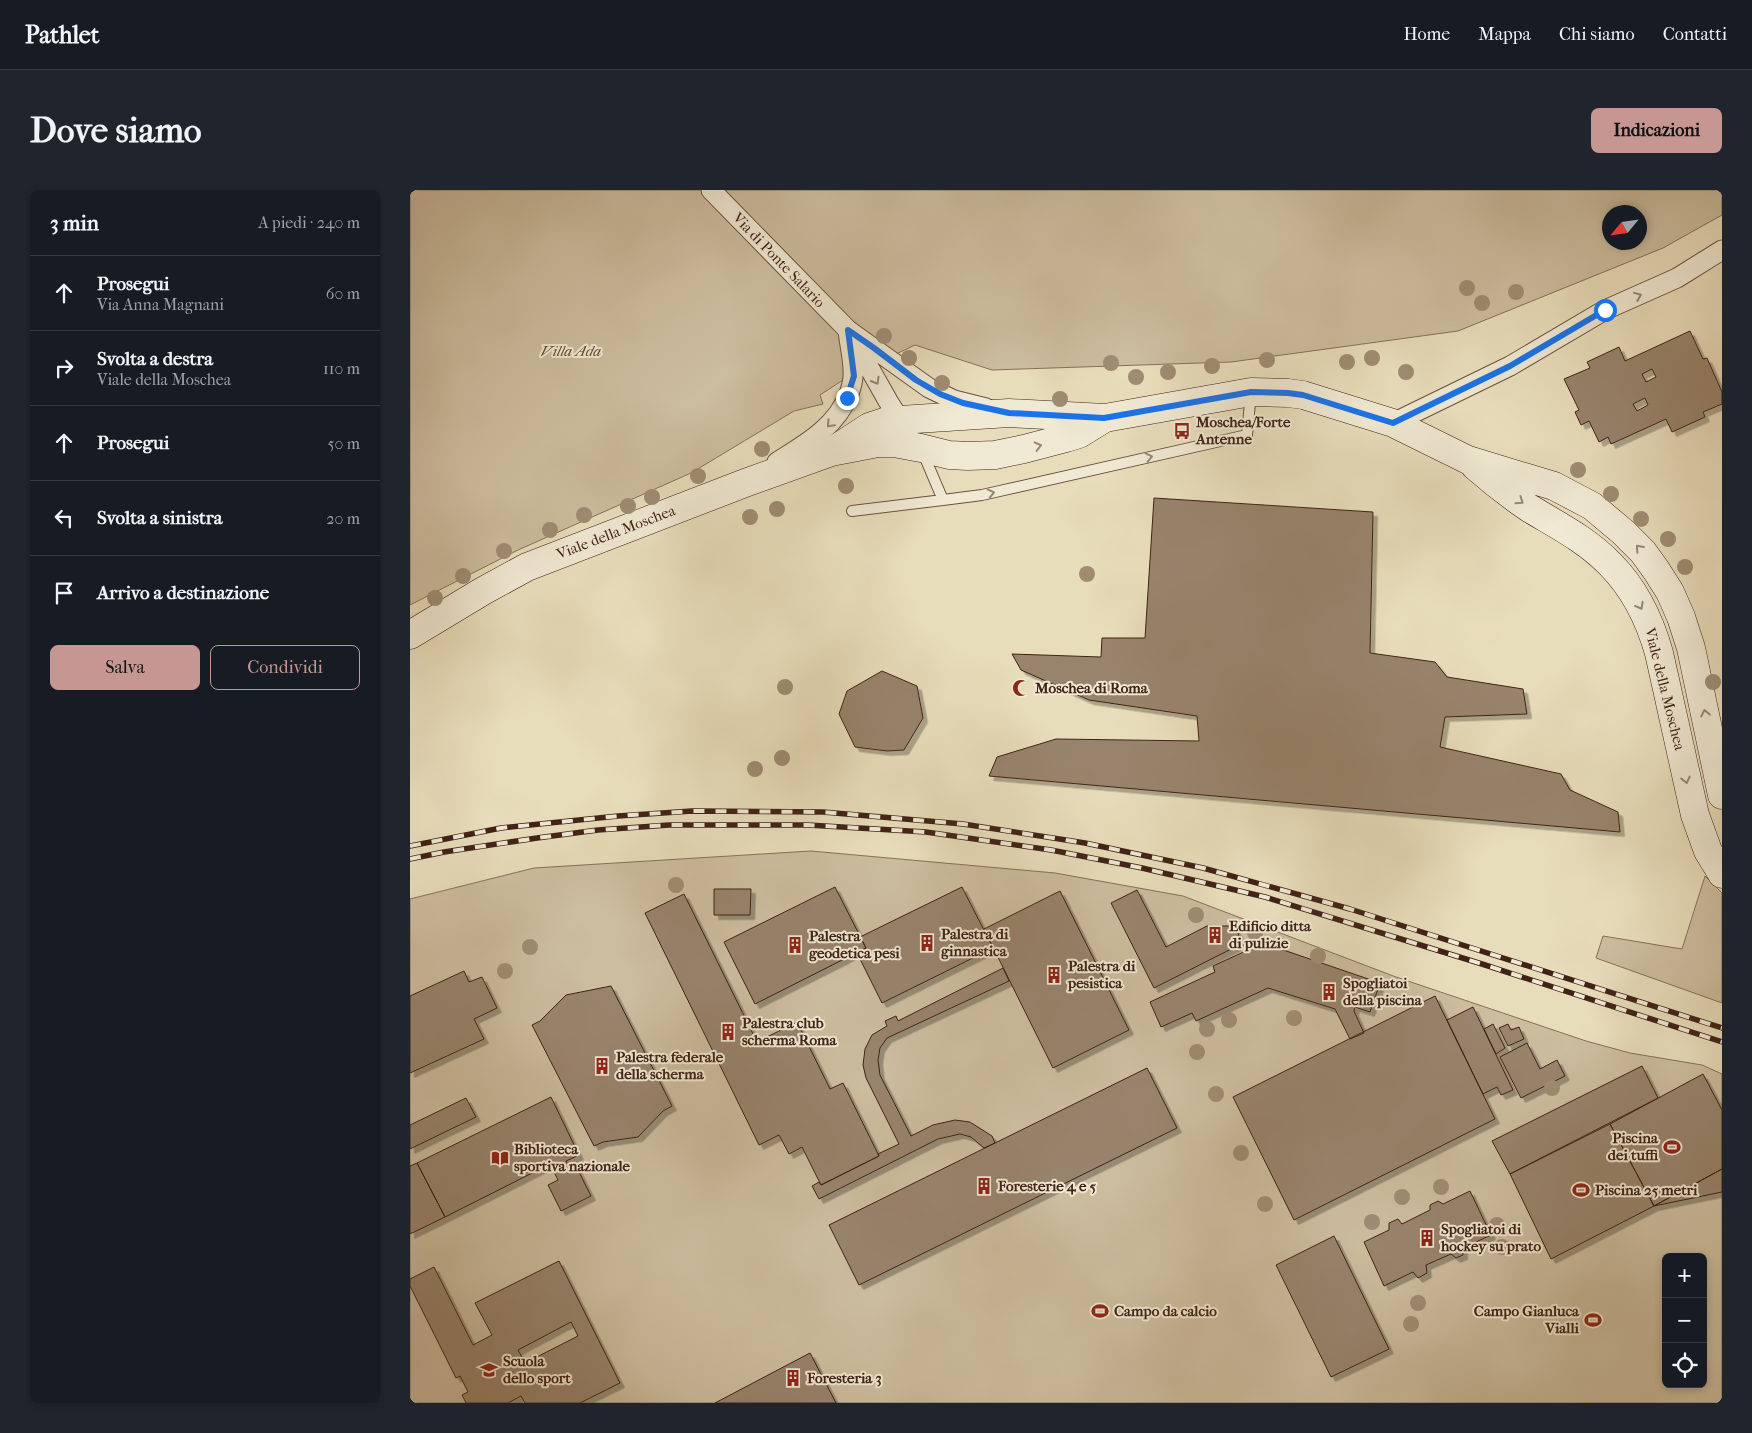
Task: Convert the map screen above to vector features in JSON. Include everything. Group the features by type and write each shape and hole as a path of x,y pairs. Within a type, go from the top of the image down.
{"street":[{"name":"Via di Ponte Salario","path":"711,190 848,330"},
{"path":"1393,423 1510,366 1605,310 1677,278 1722,250"},
{"path":"848,330 916,380 940,394 963,403 1009,413"},
{"path":"848,330 900,420 921,448"},
{"path":"745,482 817,436 836,417 847,398 854,376 848,330"},
{"name":"Viale della Moschea","path":"831,452 869,427 884,422 1009,413 1104,418 1251,392 1303,395 1393,423 1468,460 1554,486 1592,506 1634,543 1656,570 1670,592 1688,638 1722,795"},
{"name":"Viale della Moschea","path":"410,635 483,591 528,567 745,482 831,452 882,443 894,443 949,455 994,455 1079,434 1104,418"},
{"name":"Viale della Moschea","path":"1468,460 1499,486 1594,550 1621,576 1637,599 1648,620 1659,653 1696,821 1708,851 1722,874"}],"lane":[{"path":"852,511 982,495 1247,435 1251,392"},
{"path":"921,448 942,500"}],"green space":[{"name":"Villa Ada","path":"410,190 1722,190 1722,215 1663,248 1458,331 1231,362 992,370 915,345 846,378 820,395 823,404 794,411 691,473 518,550 410,605"},
{"path":"811,851 1055,873 1183,896 1396,977 1586,1041 1630,1053 1702,1065 1722,1074 1722,1403 410,1403 410,899 534,868"},
{"path":"1705,876 1722,893 1722,1003 1596,958 1603,936 1682,949"}],"building":[{"path":"1690,331 1703,359 1707,358 1722,392 1722,404 1703,412 1705,417 1672,432 1666,419 1611,444 1608,437 1599,442 1589,421 1581,425 1575,412 1579,410 1564,379 1590,368 1587,362 1619,347 1625,361","holes":["1652,369 1656,377 1646,382 1642,374","1645,398 1648,405 1637,411 1633,404"]},
{"path":"1154,498 1373,512 1370,653 1435,662 1447,677 1523,689 1527,714 1445,717 1440,747 1561,774 1570,790 1618,812 1620,832 989,776 997,757 1056,739 1199,741 1197,716 1089,700 1021,670 1012,654 1101,657 1102,638 1145,638"},
{"path":"882,671 917,686 923,718 904,750 887,751 855,747 839,714 847,691"},
{"name":"Palestra geodetica pesi","path":"835,887 866,948 755,1004 724,942"},
{"name":"Palestra di ginnastica","path":"962,887 993,948 882,1003 857,953 866,948 860,937"},
{"path":"714,889 751,889 750,915 714,915"},
{"name":"Edificio ditta di pulizie","path":"1137,890 1166,947 1207,926 1234,926 1243,943 1154,988 1111,903"},
{"name":"Palestra di pesistica","path":"1060,891 1129,1030 1053,1068 984,929"},
{"name":"Palestra club scherma Roma","path":"684,894 757,1042 797,1022 830,1089 843,1083 879,1156 821,1185 802,1147 789,1154 779,1135 759,1145 645,913"},
{"name":"Spogliatoi della piscina","path":"1263,943 1380,983 1370,1012 1355,1007 1354,1011 1364,1033 1350,1039 1335,1009 1268,988 1196,1021 1192,1013 1161,1027 1150,1002 1215,972 1213,966"},
{"path":"1003,968 1009,981 887,1038 880,1048 878,1060 880,1075 911,1136 933,1125 955,1120 970,1122 992,1136 995,1143 984,1148 971,1137 960,1134 938,1139 819,1199 812,1186 819,1182 821,1185 899,1144 866,1078 863,1065 865,1049 872,1035 887,1026 885,1021 896,1016 898,1021"},
{"path":"464,971 469,982 482,977 497,1008 474,1019 484,1039 410,1073 410,996"},
{"name":"Palestra federale della scherma","path":"611,986 672,1106 663,1111 638,1137 603,1142 594,1146 532,1025 540,1021 566,995"},
{"path":"1435,996 1495,1119 1294,1220 1233,1097"},
{"path":"1473,1007 1513,1090 1501,1095 1497,1087 1483,1094 1447,1020"},
{"path":"1493,1024 1505,1048 1496,1054 1484,1029"},
{"path":"1508,1024 1511,1030 1519,1027 1524,1039 1508,1046 1499,1028"},
{"path":"1527,1043 1540,1069 1557,1060 1565,1076 1521,1098 1500,1057"},
{"path":"1642,1066 1658,1098 1510,1174 1492,1141"},
{"name":"Foresterie 4 e 5","path":"1147,1068 1177,1128 859,1285 829,1225"},
{"name":"Piscina dei tuffi","path":"1703,1074 1722,1110 1722,1169 1654,1206 1610,1124"},
{"name":"Biblioteca sportiva nazionale","path":"551,1097 579,1155 566,1161 571,1171 577,1168 591,1196 561,1211 548,1185 558,1180 550,1164 445,1217 417,1163"},
{"path":"466,1098 476,1117 410,1149 410,1125"},
{"name":"Piscina 25 metri","path":"1610,1124 1654,1206 1551,1259 1510,1174"},
{"path":"417,1163 445,1217 410,1234 410,1166"},
{"path":"1722,1169 1722,1192 1654,1206"},
{"name":"Spogliatoi di hockey su prato","path":"1470,1191 1491,1235 1463,1248 1463,1255 1456,1258 1451,1254 1426,1265 1427,1273 1418,1278 1413,1272 1384,1286 1364,1242 1389,1230 1389,1223 1398,1219 1402,1224 1430,1210 1430,1205 1438,1201 1443,1204"},
{"path":"1334,1236 1389,1349 1331,1377 1276,1265"},
{"path":"559,1261 620,1383 580,1403 525,1403 521,1396 508,1403 466,1403 462,1395 468,1392 460,1376 456,1378 410,1286 410,1279 434,1267 473,1345 492,1335 475,1303","holes":["571,1322 578,1336 525,1363 518,1350"]},
{"name":"Foresteria 3","path":"810,1353 836,1403 715,1403"}],"railway":[{"path":"410,846 501,828 618,816 692,811 823,812 963,824 1085,843 1203,868 1350,909 1722,1028"},
{"path":"410,859 537,838 598,830 669,825 808,825 926,832 1051,850 1142,868 1265,897 1482,964 1722,1042"}],"place":[{"name":"Moschea/Forte Antenne","path":"1182,431"},
{"name":"Moschea di Roma","path":"1021,688"},
{"name":"Edificio ditta di pulizie","path":"1215,935"},
{"name":"Palestra di ginnastica","path":"927,943"},
{"name":"Palestra geodetica pesi","path":"795,945"},
{"name":"Palestra di pesistica","path":"1054,975"},
{"name":"Spogliatoi della piscina","path":"1329,992"},
{"name":"Palestra club scherma Roma","path":"728,1032"},
{"name":"Palestra federale della scherma","path":"602,1066"},
{"name":"Piscina dei tuffi","path":"1672,1147"},
{"name":"Biblioteca sportiva nazionale","path":"500,1158"},
{"name":"Foresterie 4 e 5","path":"984,1186"},
{"name":"Piscina 25 metri","path":"1581,1190"},
{"name":"Spogliatoi di hockey su prato","path":"1427,1238"},
{"name":"Campo da calcio","path":"1100,1311"},
{"name":"Campo Gianluca Vialli","path":"1593,1320"},
{"name":"Scuola dello sport","path":"489,1370"},
{"name":"Foresteria 3","path":"793,1378"}],"route":[{"path":"847,398 854,376 848,330 916,380 940,394 963,403 1009,413 1104,418 1251,392 1276,392 1303,395 1393,423 1510,366 1605,310"}]}
